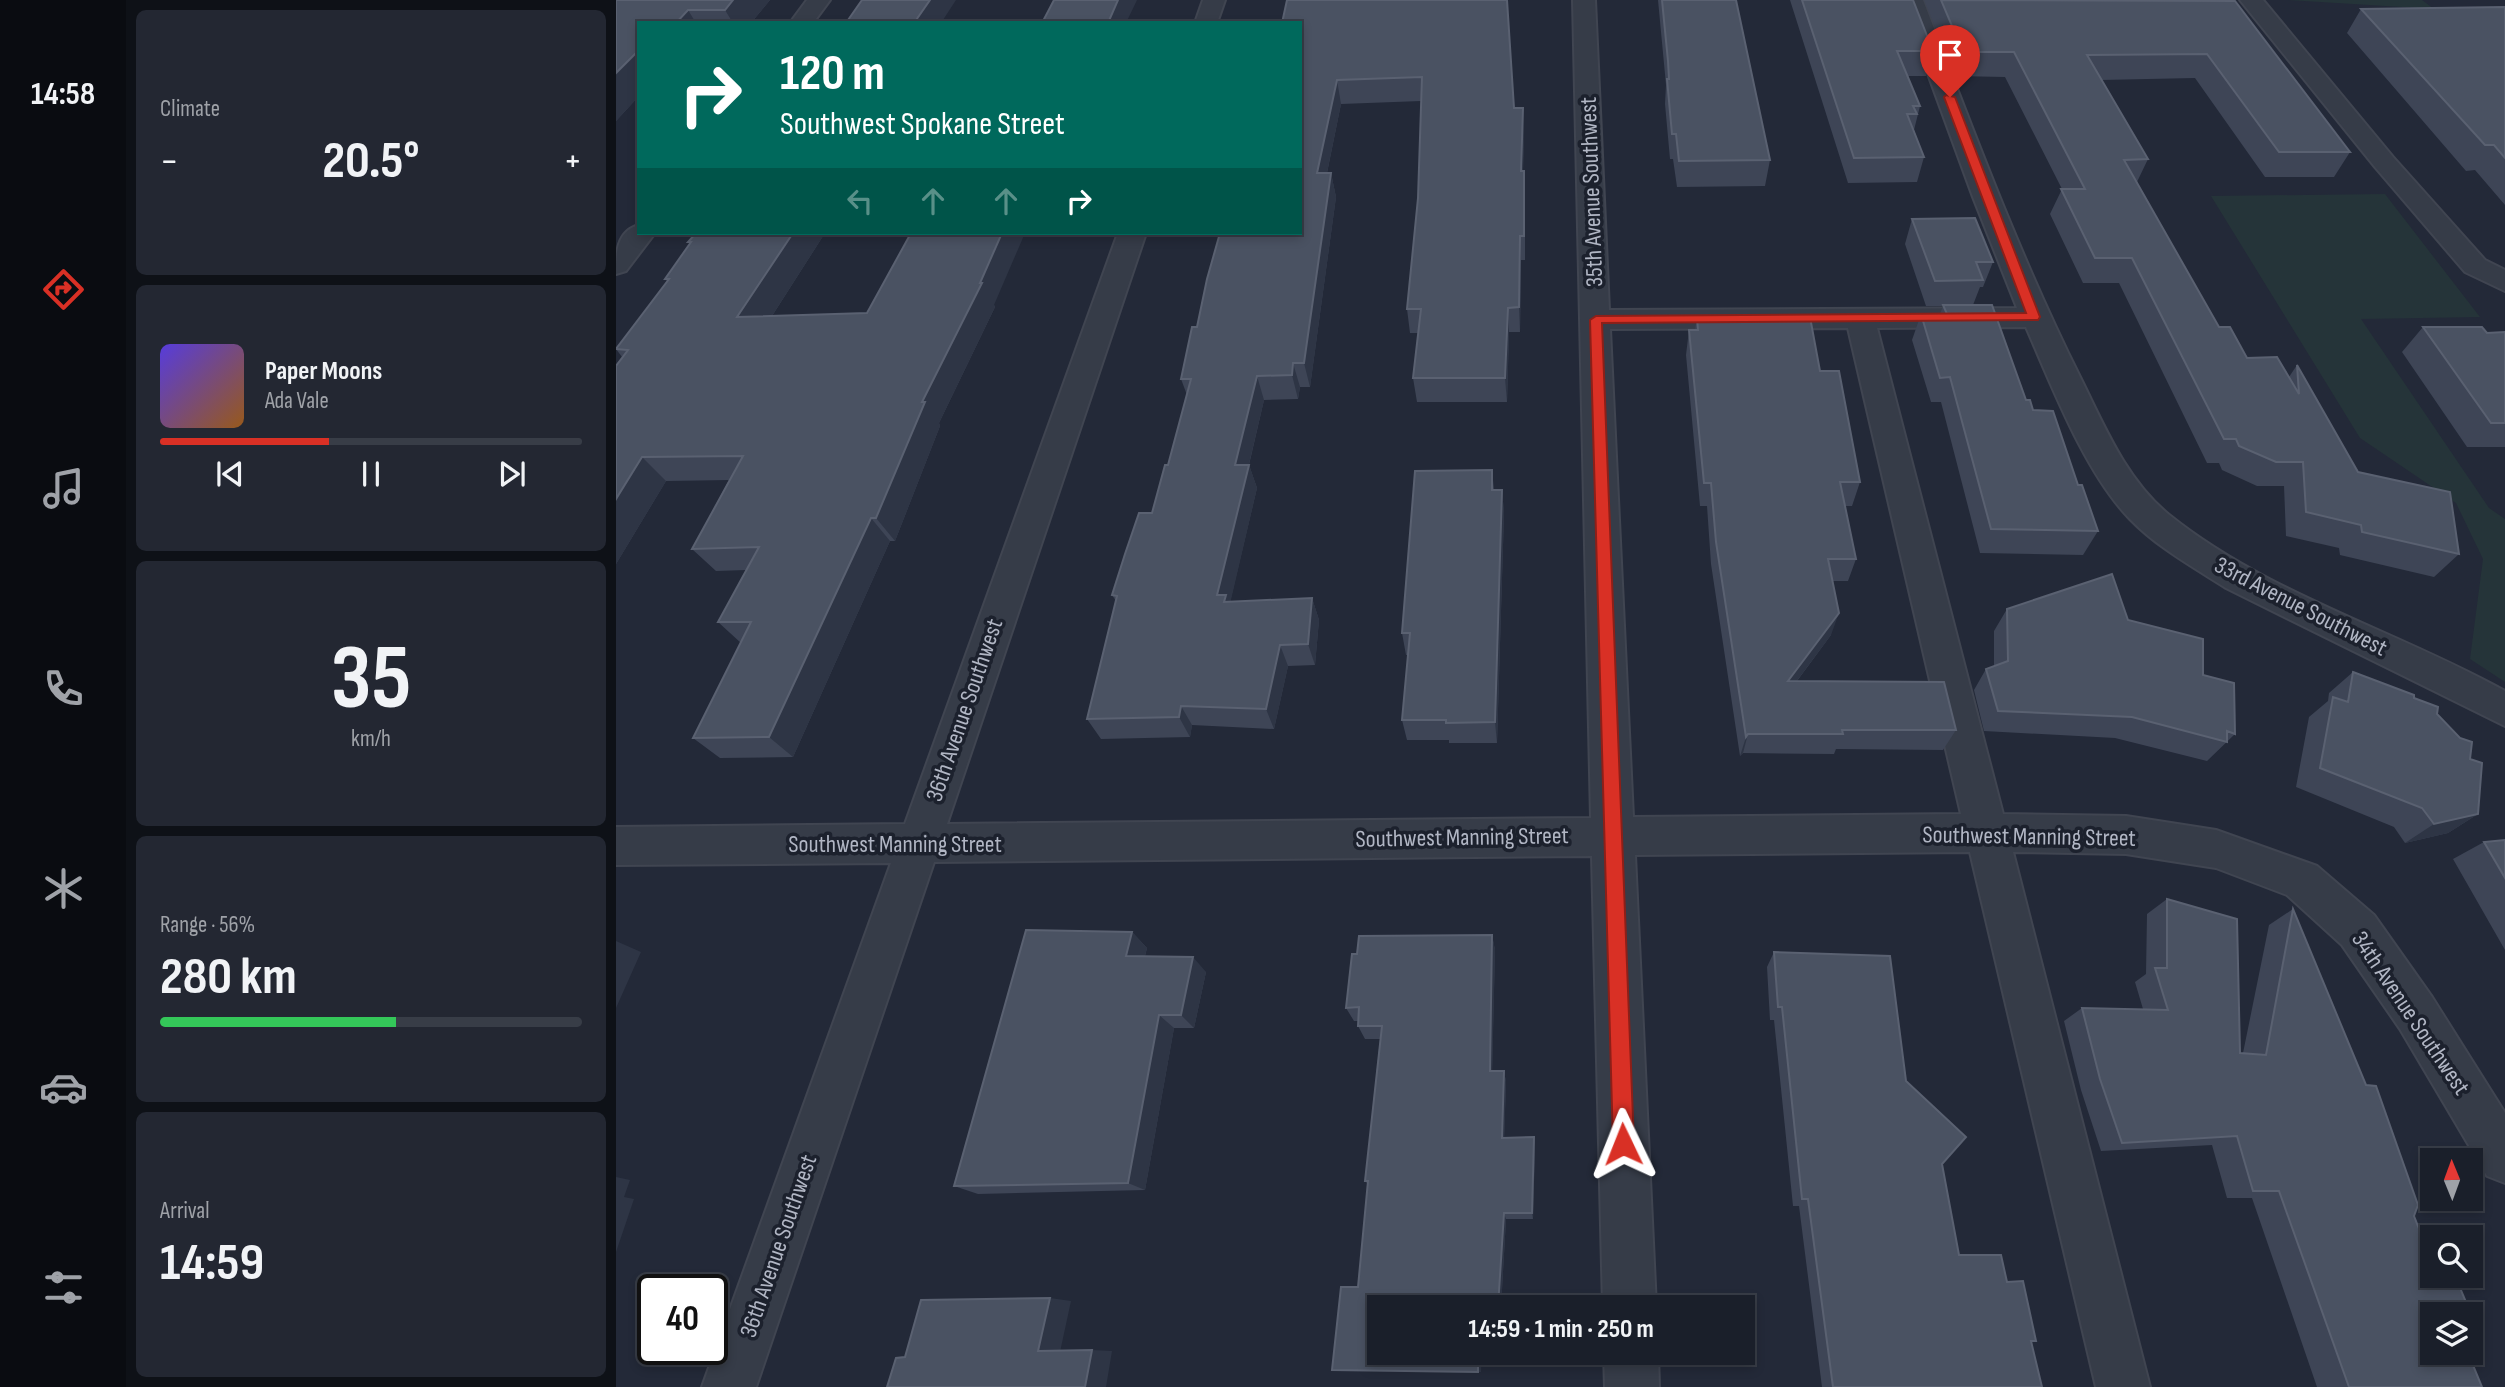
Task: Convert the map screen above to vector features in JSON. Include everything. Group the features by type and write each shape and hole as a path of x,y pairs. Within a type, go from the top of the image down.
{"street":[{"path":"803,21 819,0"},
{"path":"1207,21 1214,0"},
{"name":"35th Avenue Southwest","path":"1584,0 1629,1295"},
{"path":"1596,320 2034,317 1912,0"},
{"path":"2246,3 2475,266 2505,282"},
{"path":"616,265 639,235"},
{"name":"36th Avenue Southwest","path":"729,1387 1131,235"},
{"name":"33rd Avenue Southwest","path":"2034,317 2114,478 2155,522 2212,562 2300,610 2466,686 2505,710"},
{"path":"1860,318 2123,1387"},
{"name":"Southwest Manning Street","path":"616,846 1986,832 2126,835 2216,849 2302,880"},
{"name":"34th Avenue Southwest","path":"2302,880 2358,930 2416,1013 2505,1158"},
{"path":"1631,1365 1632,1387"}],"shaded area":[{"path":"2288,0 2422,0 2434,9"},
{"path":"2385,194 2480,317 2361,319 2489,508 2505,519 2505,682 2470,659 2483,559 2456,503 2360,438 2211,196"}],"building":[{"path":"616,0 733,0 725,10 688,10 678,21 637,21 637,52 616,73"},
{"path":"862,0 930,0 915,21 847,21"},
{"path":"1054,0 1118,0 1109,21 1043,21"},
{"path":"1287,0 1507,0 1514,108 1523,108 1521,171 1524,171 1524,236 1520,236 1519,307 1508,308 1505,378 1413,378 1421,309 1407,309 1418,198 1422,77 1337,80 1317,173 1331,173 1304,363 1293,363 1292,375 1257,376 1235,465 1249,465 1217,595 1226,595 1224,602 1312,598 1308,644 1280,645 1266,709 1181,706 1179,717 1087,719 1117,596 1112,595 1125,554 1139,513 1152,513 1165,465 1168,465 1191,379 1181,379 1192,327 1197,327 1219,235 1302,235 1302,21 1282,21"},
{"path":"1662,0 1736,0 1770,160 1679,161 1676,134 1672,134"},
{"path":"1802,0 1913,0 1933,51 1897,51 1920,106 1913,106 1917,114 1907,114 1924,157 1854,158"},
{"path":"1941,0 2235,1 2350,152 2279,152 2207,54 2087,55 2148,159 2124,160 2219,327 2230,327 2247,358 2277,357 2299,394 2297,365 2358,472 2450,492 2459,554 2362,532 2361,525 2306,512 2303,462 2276,462 2239,446 2236,439 2224,439 2132,258 2095,258 2061,189 2085,189 2014,52 1963,52"},
{"path":"2505,7 2505,158 2494,145 2485,145 2361,9"},
{"path":"1975,218 1993,262 1976,262 1983,280 1935,281 1912,219"},
{"path":"694,235 792,235 737,317 867,313 910,235 1001,235 982,283 922,402 925,402 876,518 871,518 769,737 693,738 751,622 718,622 759,547 692,549 743,456 642,457 616,499 616,366 628,350 616,349 669,279 665,279 691,242 688,242"},
{"path":"1943,305 1992,305 2026,400 2030,400 2033,410 2053,411 2078,485 2082,485 2098,531 1991,529 1950,377 1940,378 1921,314 1947,314"},
{"path":"1697,317 1810,317 1820,371 1839,371 1860,482 1840,482 1856,559 1828,559 1839,613 1788,681 1944,682 1956,730 1842,730 1843,734 1748,734 1746,737 1716,542 1711,483 1704,483 1689,330 1698,330"},
{"path":"2423,327 2482,327 2487,333 2505,332 2505,423 2491,423"},
{"path":"1492,470 1492,490 1502,490 1495,722 1402,720 1410,633 1402,633 1415,471"},
{"path":"2112,574 2128,620 2203,639 2203,675 2234,683 2235,734 2227,731 2227,742 2132,717 1998,711 1986,669 2008,661 2007,609"},
{"path":"2353,672 2438,707 2437,714 2460,738 2472,742 2470,759 2482,763 2478,814 2434,824 2422,808 2320,768 2333,697 2348,702"},
{"path":"2505,840 2505,878 2484,842"},
{"path":"2167,899 2237,919 2240,1053 2266,1055 2293,909 2366,1085 2376,1086 2418,1205 2414,1216 2420,1231 2420,1288 2460,1288 2466,1302 2420,1302 2420,1365 2473,1365 2482,1387 2349,1387 2279,1191 2253,1191 2237,1136 2122,1143 2100,1079 2082,1008 2168,1010 2155,968 2167,968"},
{"path":"1026,930 1132,932 1126,956 1193,957 1181,1015 1159,1015 1128,1183 954,1186"},
{"path":"1492,935 1490,1071 1504,1071 1502,1138 1534,1137 1532,1213 1504,1213 1499,1295 1367,1295 1367,1365 1478,1365 1478,1372 1332,1370 1341,1287 1358,1287 1368,1181 1365,1181 1382,1026 1358,1026 1359,1007 1346,1008 1352,954 1357,954 1359,936"},
{"path":"1774,952 1890,956 1906,1081 1966,1137 1942,1164 1959,1255 2001,1255 2007,1282 2023,1281 2036,1341 2031,1341 2042,1387 1833,1387 1808,1199 1802,1199 1782,1007 1778,1007"},
{"path":"1050,1298 1038,1351 1092,1350 1085,1387 887,1387 896,1358 905,1357 921,1300"}],"route":[{"path":"1623,1144 1596,320 2034,317 1950,97"}]}
